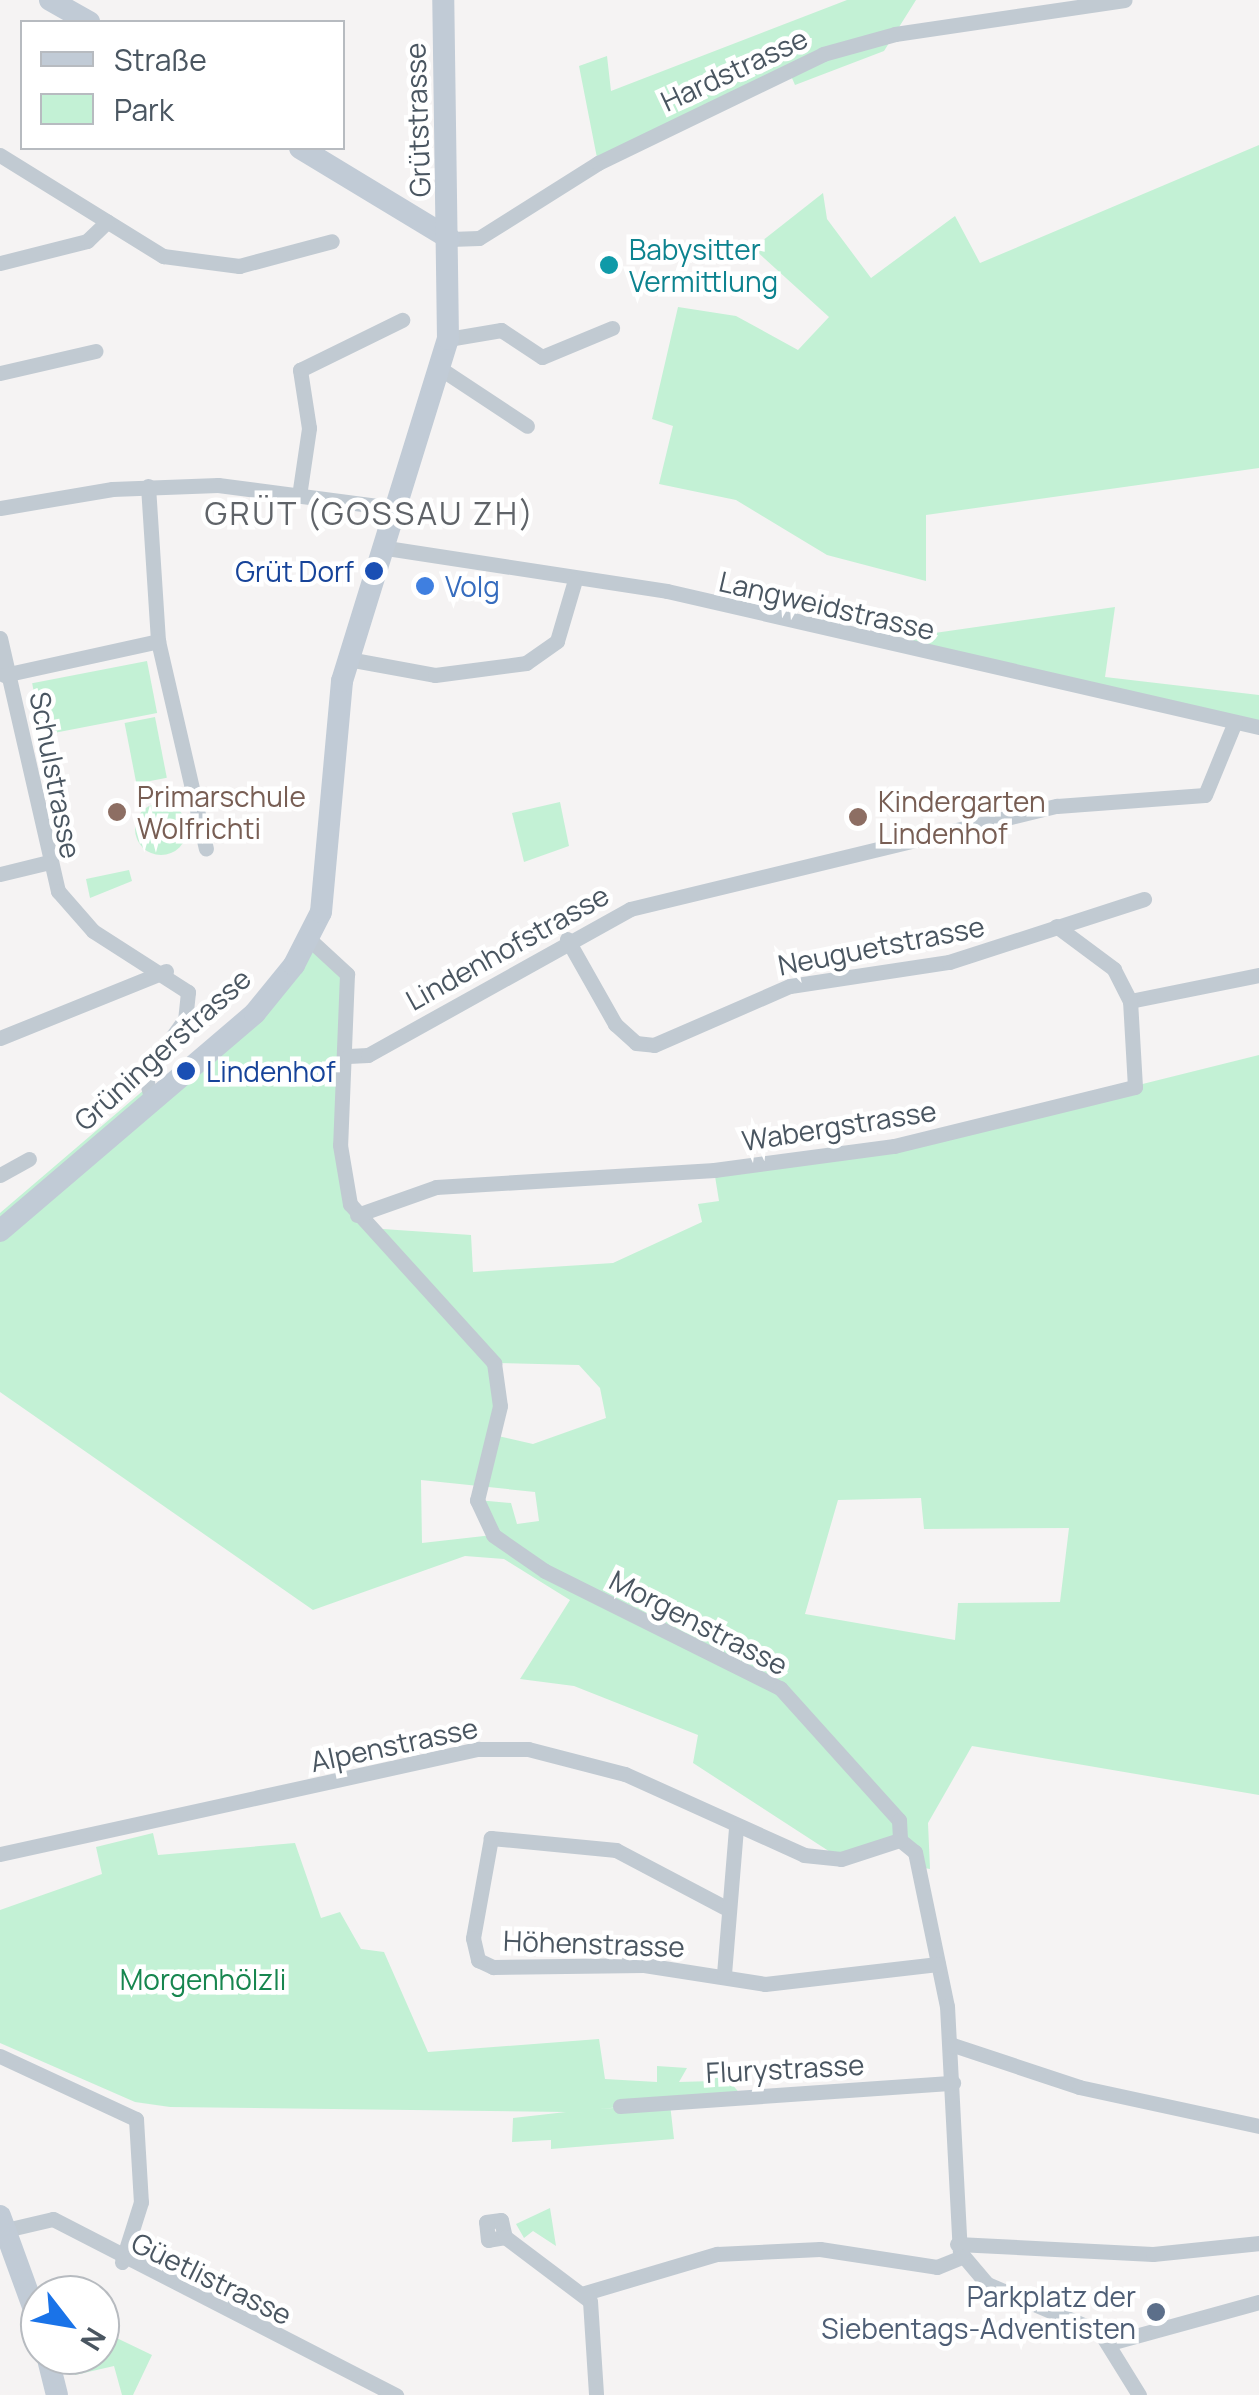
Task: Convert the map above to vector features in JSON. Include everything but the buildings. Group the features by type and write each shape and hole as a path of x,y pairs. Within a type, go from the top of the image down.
{"main road":[{"path":"50,0 85,20"},
{"name":"Grütstrasse","path":"443,0 450,239"},
{"path":"303,150 450,239"},
{"name":"Grüningerstrasse","path":"0,1231 255,1012 309,939 330,876 332,734 348,659 392,508 448,340 450,239"},
{"path":"5,2222 23,2275"}],"street":[{"name":"Hardstrasse","path":"450,239 480,238 598,163 823,54 896,34 1124,0"},
{"path":"0,154 163,256 218,267 332,241"},
{"path":"0,263 87,241 107,222"},
{"path":"298,496 309,428 300,370 402,320"},
{"path":"448,340 501,330 542,357 612,328"},
{"path":"0,374 95,352"},
{"path":"441,369 527,426"},
{"path":"148,486 158,641 206,849"},
{"path":"0,508 148,486 298,496 392,508"},
{"name":"Langweidstrasse","path":"380,547 575,580 667,591 1259,728"},
{"path":"348,659 435,675 526,663 557,641 575,580"},
{"name":"Schulstrasse","path":"0,638 46,863 83,922 166,971"},
{"path":"5,675 158,641"},
{"name":"Lindenhofstrasse","path":"348,1056 368,1055 566,939 630,909 1057,806 1205,794 1234,722"},
{"path":"0,874 46,863"},
{"name":"Neuguetstrasse","path":"566,939 615,1024 636,1043 654,1045 790,986 949,962 1144,899"},
{"path":"1056,926 1114,969 1130,1001 1259,975"},
{"name":"Morgenstrasse","path":"309,939 344,963 348,1056 340,1145 344,1190 358,1215 494,1363 500,1406 477,1500 494,1534 545,1571 780,1688 898,1820 900,1840 915,1852 950,2044 960,2250"},
{"path":"0,1038 166,971 182,980 189,1005 145,1075 152,1101"},
{"name":"Wabergstrasse","path":"358,1215 436,1187 714,1170 894,1146 1134,1087 1130,1001"},
{"path":"0,1175 29,1159"},
{"name":"Alpenstrasse","path":"0,1854 479,1749 584,1761 736,1828 824,1859 900,1840"},
{"name":"Höhenstrasse","path":"724,1974 724,1907 736,1828"},
{"name":"Höhenstrasse","path":"724,1907 616,1850 490,1838 473,1938 478,1960 494,1968 644,1964 804,1985 938,1964"},
{"path":"950,2044 1079,2087 1259,2126"},
{"path":"0,2056 136,2119 140,2202 122,2262"},
{"name":"Flurystrasse","path":"620,2106 954,2082"},
{"name":"Güetlistrasse","path":"5,2222 48,2216 122,2262 396,2395"},
{"path":"505,2236 585,2293 599,2327 596,2395"},
{"path":"585,2293 717,2254 820,2249 932,2266 960,2250 1153,2254 1259,2242"},
{"path":"960,2250 987,2284 1084,2321 1110,2343 1140,2395"},
{"path":"1110,2343 1259,2302"}],"green space":[{"path":"847,0 916,0 884,51 795,85 788,69 598,163 579,66 607,56 611,91"},
{"path":"1259,145 1259,468 926,515 926,581 827,555 736,500 659,484 673,426 652,419 678,307 736,316 798,350 829,317 753,248 823,193 827,219 871,278 955,216 980,263"},
{"path":"1115,607 1105,677 1259,695 1259,727 872,642"},
{"path":"147,661 157,713 42,735 32,683"},
{"path":"155,717 167,778 136,784 125,723"},
{"path":"560,802 569,846 524,862 512,813"},
{"path":"161,803 179,811 187,829 179,847 161,855 143,847 135,829 143,811"},
{"path":"129,870 132,881 90,898 86,879"},
{"path":"309,939 344,963 344,1191 368,1228 471,1235 473,1272 613,1263 702,1222 698,1204 719,1201 714,1170 894,1146 1259,1055 1259,1795 972,1746 928,1823 930,1869 918,1867 909,1844 841,1859 693,1763 698,1735 574,1686 520,1679 570,1600 504,1559 465,1556 313,1610 0,1392 0,1213 145,1089 151,1100 255,1013","holes":["495,1363 579,1365 600,1388 606,1418 533,1444 494,1435","421,1480 535,1492 539,1521 517,1524 511,1503 477,1500 493,1535 422,1543","921,1498 924,1529 1069,1528 1060,1602 958,1603 955,1640 805,1614 838,1500"]},
{"name":"Morgenhölzli","path":"153,1833 158,1855 295,1843 321,1918 340,1912 361,1949 384,1952 428,2052 599,2039 605,2079 657,2082 657,2066 687,2068 679,2082 714,2081 719,2069 742,2096 599,2109 670,2104 674,2139 551,2149 551,2140 512,2142 513,2118 566,2112 170,2107 135,2102 0,2043 0,1910 102,1874 96,1847"},
{"path":"550,2208 556,2246 533,2231 524,2238 516,2224"},
{"path":"120,2340 152,2355 133,2395 122,2395 116,2375 120,2375"}],"place":[{"name":"Babysitter Vermittlung","path":"609,265"},
{"name":"Grüt Dorf","path":"374,571"},
{"name":"Volg","path":"425,586"},
{"name":"Primarschule Wolfrichti","path":"117,812"},
{"name":"Kindergarten Lindenhof","path":"858,817"},
{"name":"Lindenhof","path":"186,1071"},
{"name":"Parkplatz der Siebentags-Adventisten","path":"1156,2312"}],"district":[{"name":"GRÜT (GOSSAU ZH)","path":"370,513"}]}
